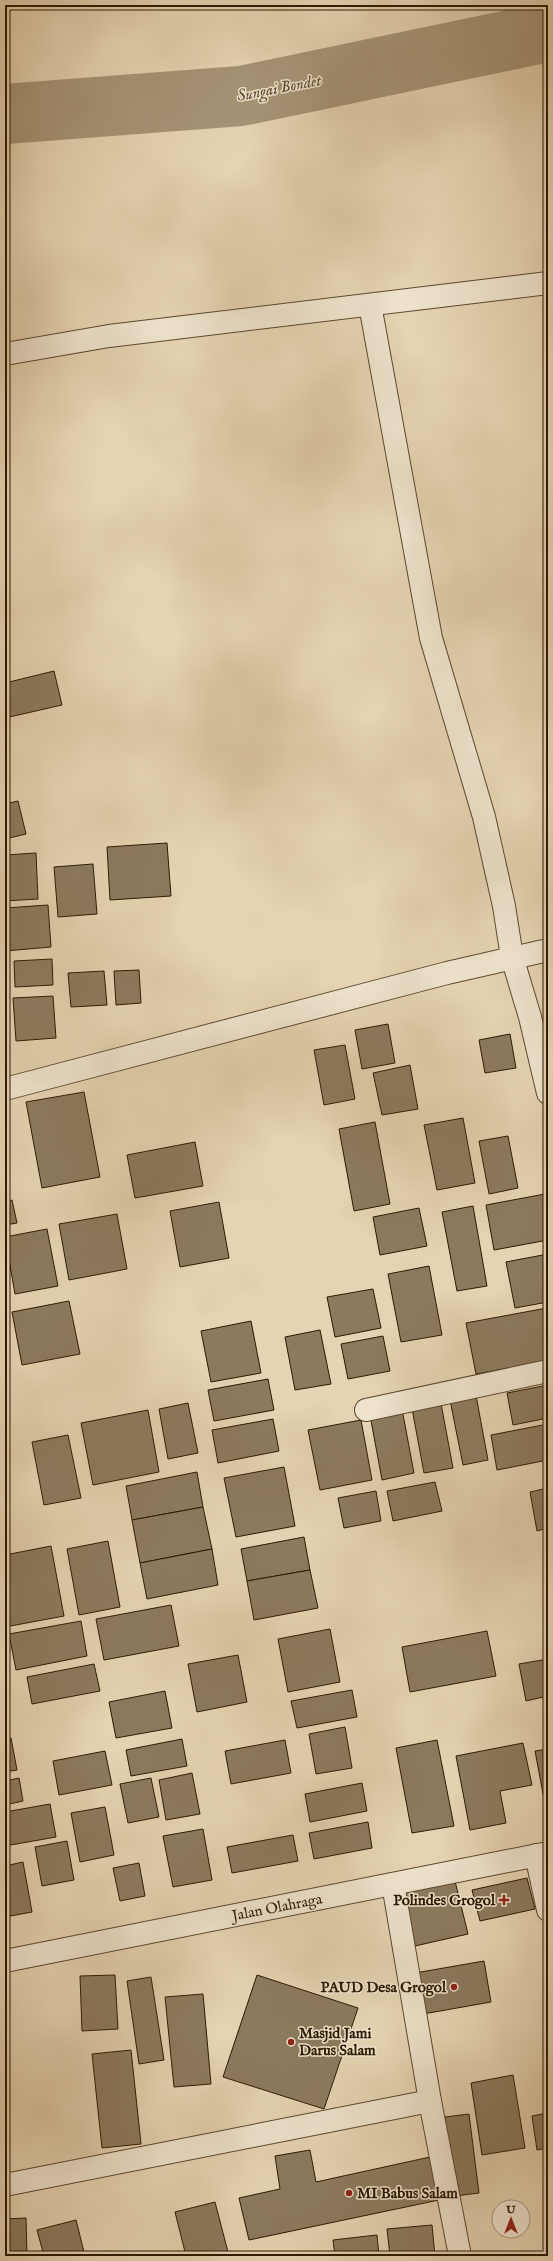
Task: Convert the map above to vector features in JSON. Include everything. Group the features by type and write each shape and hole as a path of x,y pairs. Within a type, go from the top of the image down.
{"street":[{"path":"5,354 109,336 548,283"},
{"path":"370,305 431,638 484,817 504,906 512,957 541,1036 548,1093"},
{"path":"5,1089 512,957 548,950"},
{"path":"366,1410 548,1371"},
{"path":"542,1854 548,1910"},
{"name":"Jalan Olahraga","path":"5,1961 542,1854"},
{"path":"393,1884 430,2101 460,2256"},
{"path":"5,2185 430,2101"}],"building":[{"path":"54,671 62,705 5,718 5,683"},
{"path":"18,801 26,834 5,839 5,804"},
{"path":"167,843 171,896 110,900 107,847"},
{"path":"36,853 38,899 5,901 5,855"},
{"path":"93,864 97,914 58,917 54,867"},
{"path":"48,905 51,947 5,951 5,908"},
{"path":"52,959 53,985 15,987 14,961"},
{"path":"139,970 141,1003 116,1005 114,971"},
{"path":"104,971 107,1005 71,1007 68,973"},
{"path":"53,996 56,1038 16,1041 13,998"},
{"path":"388,1024 395,1063 362,1069 355,1030"},
{"path":"510,1034 516,1068 485,1073 479,1040"},
{"path":"345,1045 355,1099 324,1105 314,1050"},
{"path":"410,1065 418,1109 382,1115 373,1073"},
{"path":"84,1092 100,1177 42,1188 26,1102"},
{"path":"463,1118 475,1183 437,1190 424,1125"},
{"path":"375,1122 390,1204 354,1211 339,1129"},
{"path":"508,1136 518,1188 489,1194 479,1141"},
{"path":"195,1142 203,1186 135,1198 127,1155"},
{"path":"545,1194 548,1210 548,1240 494,1250 486,1205"},
{"path":"12,1200 17,1223 5,1225 5,1202"},
{"path":"219,1202 229,1258 180,1267 170,1211"},
{"path":"473,1206 487,1286 457,1291 442,1212"},
{"path":"419,1208 427,1246 380,1255 373,1217"},
{"path":"117,1214 127,1269 69,1280 59,1224"},
{"path":"47,1229 58,1286 15,1294 5,1237"},
{"path":"548,1254 548,1302 515,1308 506,1262"},
{"path":"429,1266 442,1335 401,1342 388,1274"},
{"path":"373,1289 381,1328 335,1337 327,1297"},
{"path":"69,1301 80,1354 22,1365 12,1312"},
{"path":"547,1308 548,1361 476,1374 466,1323"},
{"path":"251,1321 261,1373 211,1382 201,1331"},
{"path":"320,1330 331,1384 295,1390 285,1337"},
{"path":"383,1336 390,1371 348,1379 341,1344"},
{"path":"268,1379 274,1410 214,1421 208,1390"},
{"path":"548,1385 548,1418 513,1425 507,1393"},
{"path":"475,1390 488,1460 463,1465 449,1395"},
{"path":"440,1398 453,1468 424,1473 411,1403"},
{"path":"188,1403 198,1453 168,1459 159,1409"},
{"path":"402,1409 414,1473 382,1480 370,1415"},
{"path":"148,1410 159,1472 93,1485 81,1423"},
{"path":"273,1419 279,1451 218,1463 212,1430"},
{"path":"361,1420 372,1480 320,1490 308,1430"},
{"path":"548,1424 548,1460 497,1470 491,1435"},
{"path":"68,1435 81,1498 44,1505 32,1442"},
{"path":"284,1467 295,1526 236,1537 224,1478"},
{"path":"197,1472 203,1507 132,1520 126,1486"},
{"path":"435,1482 442,1511 393,1521 387,1491"},
{"path":"548,1488 548,1528 537,1531 530,1492"},
{"path":"376,1491 381,1521 344,1528 338,1498"},
{"path":"203,1507 212,1549 140,1563 132,1520"},
{"path":"304,1537 310,1570 247,1581 241,1549"},
{"path":"108,1541 120,1607 79,1615 67,1549"},
{"path":"51,1546 64,1616 5,1627 5,1555"},
{"path":"212,1549 218,1585 147,1599 140,1563"},
{"path":"310,1570 318,1608 254,1620 247,1581"},
{"path":"171,1605 179,1646 104,1660 96,1619"},
{"path":"81,1621 87,1656 16,1670 9,1634"},
{"path":"330,1629 340,1682 288,1692 278,1639"},
{"path":"487,1631 496,1676 410,1692 402,1647"},
{"path":"238,1655 247,1702 197,1712 188,1664"},
{"path":"548,1659 548,1696 526,1701 519,1664"},
{"path":"94,1664 100,1691 32,1704 27,1677"},
{"path":"352,1690 357,1717 297,1728 291,1701"},
{"path":"165,1691 172,1728 116,1738 109,1702"},
{"path":"345,1727 352,1768 316,1774 309,1734"},
{"path":"11,1738 17,1770 5,1772 5,1739"},
{"path":"182,1739 187,1766 131,1776 126,1750"},
{"path":"285,1740 291,1773 231,1784 225,1751"},
{"path":"437,1740 454,1826 412,1833 396,1748"},
{"path":"523,1743 532,1785 500,1791 506,1823 470,1830 456,1756"},
{"path":"548,1749 548,1815 547,1815 535,1751"},
{"path":"105,1751 112,1785 59,1795 53,1761"},
{"path":"192,1773 200,1814 166,1820 159,1780"},
{"path":"19,1778 23,1801 5,1805 5,1781"},
{"path":"151,1778 159,1817 128,1823 120,1784"},
{"path":"362,1783 367,1811 310,1822 305,1794"},
{"path":"50,1804 56,1837 5,1846 5,1812"},
{"path":"105,1807 114,1855 80,1862 71,1813"},
{"path":"368,1822 372,1848 314,1859 309,1833"},
{"path":"203,1829 212,1880 173,1887 163,1836"},
{"path":"293,1835 298,1861 232,1873 227,1847"},
{"path":"67,1841 74,1880 42,1886 35,1847"},
{"path":"23,1862 32,1912 5,1917 5,1866"},
{"path":"139,1863 145,1896 120,1901 113,1868"},
{"path":"454,1877 468,1934 415,1946 402,1888"},
{"name":"Polindes Grogol","path":"527,1878 535,1909 480,1921 472,1890"},
{"name":"PAUD Desa Grogol","path":"484,1961 491,2002 423,2014 415,1973"},
{"path":"115,1975 118,2029 82,2031 80,1976"},
{"name":"Masjid Jami Darus Salam","path":"257,1975 358,2008 324,2109 223,2077"},
{"path":"151,1977 164,2060 139,2064 127,1981"},
{"path":"203,1994 211,2084 174,2087 165,1997"},
{"path":"131,2050 141,2144 102,2148 92,2054"},
{"path":"513,2075 525,2148 482,2155 471,2083"},
{"path":"548,2113 548,2148 537,2150 532,2116"},
{"path":"469,2114 479,2193 455,2196 445,2117"},
{"name":"MI Babus Salam","path":"310,2150 316,2182 430,2157 439,2200 249,2240 239,2198 280,2189 275,2156"},
{"path":"548,2200 548,2218 545,2201"},
{"path":"215,2202 229,2256 186,2256 175,2212"},
{"path":"26,2218 27,2256 5,2256 5,2219"},
{"path":"76,2220 85,2256 44,2256 37,2230"},
{"path":"432,2225 435,2256 390,2256 387,2229"},
{"path":"377,2235 379,2256 335,2256 333,2240"}],"waterway":[{"name":"Sungai Bondet","path":"5,114 241,96 548,32"}],"place":[{"name":"Polindes Grogol","path":"504,1900"},
{"name":"PAUD Desa Grogol","path":"454,1987"},
{"name":"Masjid Jami Darus Salam","path":"291,2042"},
{"name":"MI Babus Salam","path":"349,2193"}]}
